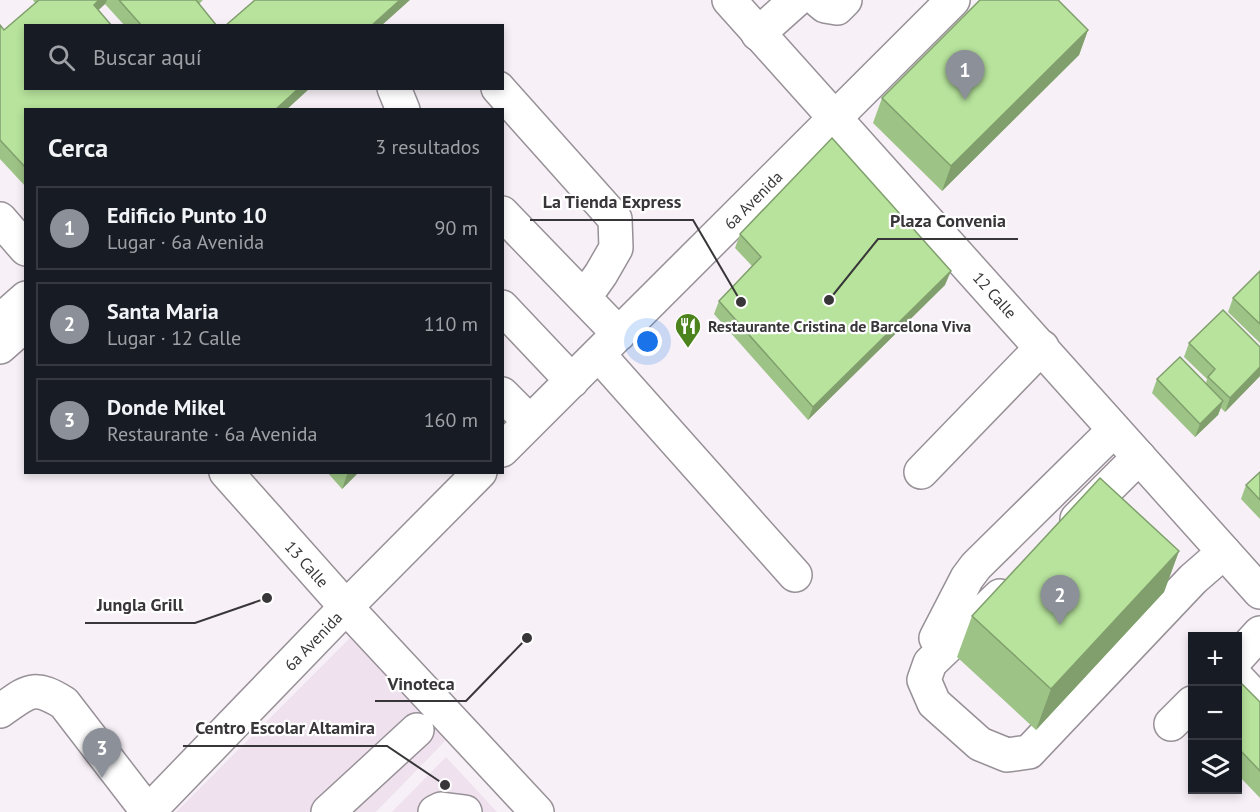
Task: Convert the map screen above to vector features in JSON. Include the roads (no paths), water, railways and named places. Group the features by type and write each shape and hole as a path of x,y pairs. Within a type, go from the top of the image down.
{"street":[{"name":"12 Calle","path":"729,0 834,119 905,219 1042,347 1260,592"},
{"path":"758,34 796,0"},
{"path":"818,0 825,6 837,8 845,0"},
{"name":"6a Avenida","path":"504,448 834,119 943,4"},
{"path":"395,90 402,108"},
{"path":"500,90 615,219 616,248 584,298"},
{"path":"504,215 584,298 609,345 795,575"},
{"path":"0,219 24,247"},
{"path":"728,225 757,241"},
{"path":"0,321 24,300"},
{"path":"504,309 572,381"},
{"path":"0,347 24,326"},
{"path":"921,472 1042,347"},
{"path":"504,396 530,422"},
{"path":"936,638 967,578 976,566 1114,430"},
{"path":"1055,540 1139,457"},
{"name":"13 Calle","path":"228,474 346,607 537,812"},
{"name":"6a Avenida","path":"148,812 478,474"},
{"path":"1022,574 930,663 924,680 934,703 980,744 1007,755 1029,752 1193,579 1224,552"},
{"path":"1242,653 1260,633"},
{"path":"1242,683 1260,702"},
{"path":"0,711 29,691 46,693 64,704 148,812"},
{"path":"328,812 417,730"},
{"path":"435,812 441,809 465,812"}],"place":[{"name":"Edificio Punto 10","path":"965,100"},
{"name":"Plaza Convenia","path":"829,300"},
{"name":"La Tienda Express","path":"741,302"},
{"name":"Restaurante Cristina de Barcelona Viva","path":"688,349"},
{"name":"Jungla Grill","path":"267,598"},
{"name":"Santa Maria","path":"1060,625"},
{"name":"Vinoteca","path":"527,638"},
{"name":"Donde Mikel","path":"102,778"},
{"name":"Centro Escolar Altamira","path":"445,785"}]}
